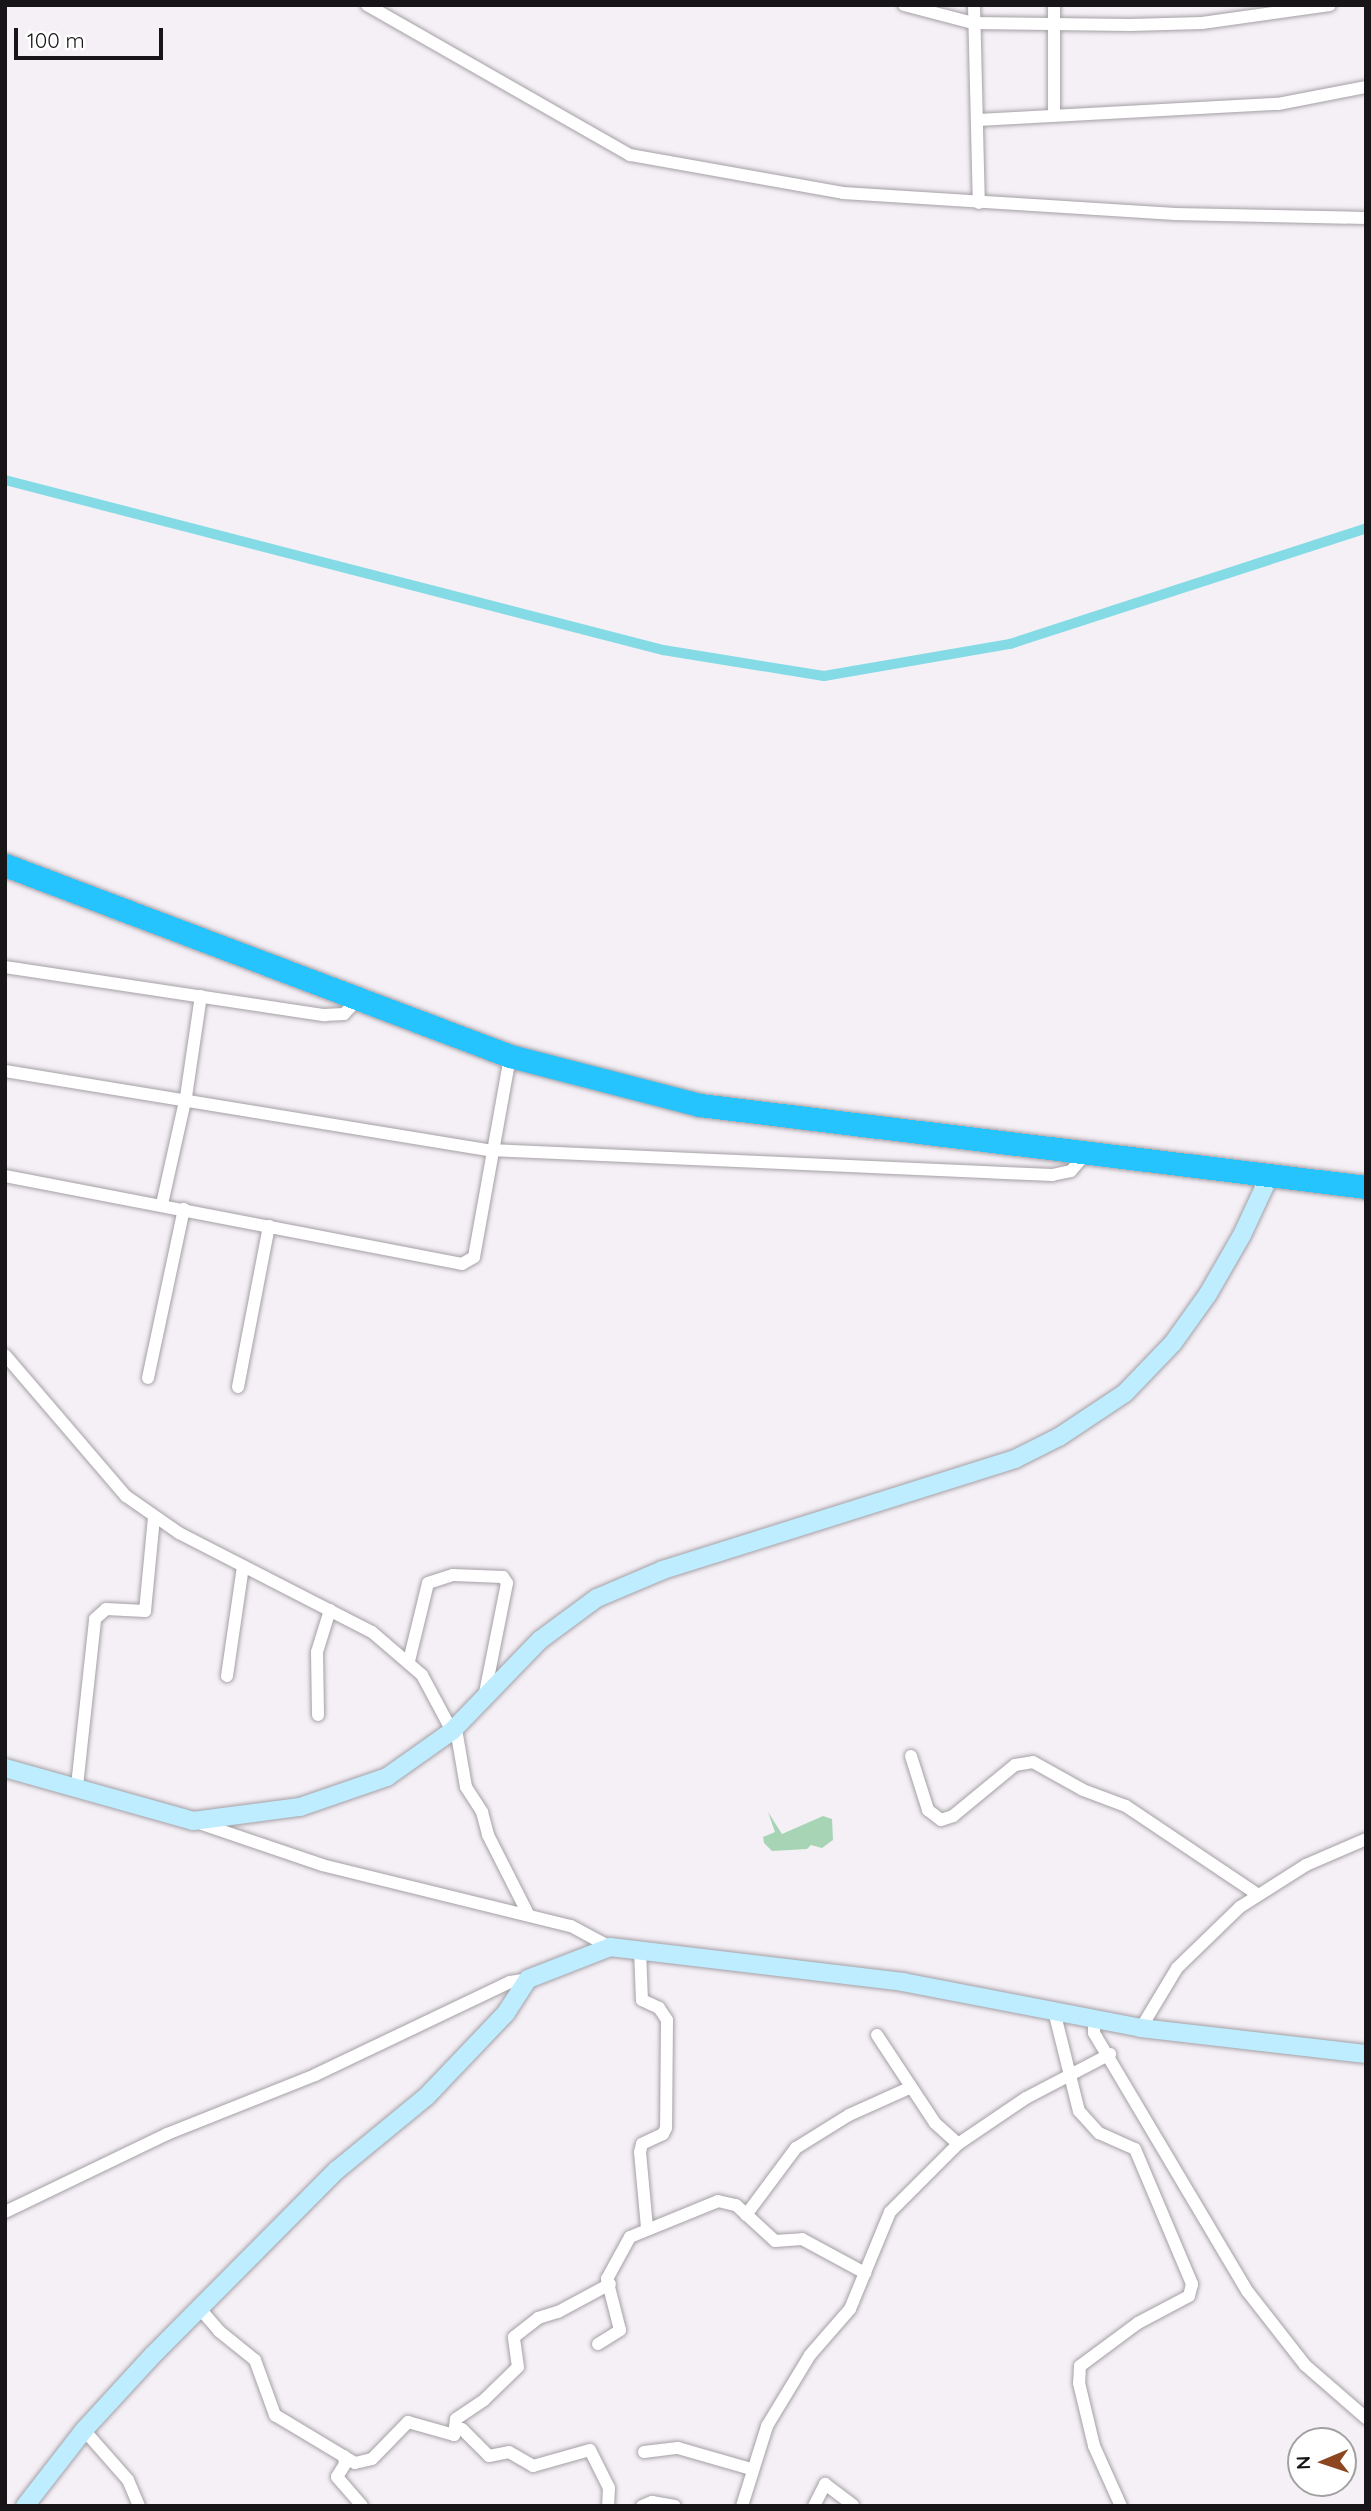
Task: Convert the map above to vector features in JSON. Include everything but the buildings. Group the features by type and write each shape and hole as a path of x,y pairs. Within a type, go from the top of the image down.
{"highway":[{"path":"5,865 510,1056 700,1104 1366,1187"}],"street":[{"path":"367,5 630,155 843,193 979,203 1366,219"},
{"path":"904,5 974,23 1202,23 1330,5"},
{"path":"974,5 979,203"},
{"path":"1054,5 1054,113"},
{"path":"978,120 1054,113 1278,104 1366,87"},
{"path":"5,967 338,1015 358,999"},
{"path":"162,1204 186,1097 201,996"},
{"path":"5,1176 162,1204 445,1263 470,1262 510,1056"},
{"path":"5,1071 186,1097 490,1150 1052,1175 1071,1171 1087,1152"},
{"path":"193,1821 241,1817 329,1800 387,1777 454,1730 568,1616 630,1581 1004,1462 1059,1437 1125,1392 1172,1343 1242,1235 1269,1177"},
{"path":"148,1378 184,1209"},
{"path":"238,1387 269,1226"},
{"path":"5,1355 112,1481 154,1518 372,1632 409,1661 422,1675 454,1730 466,1787 482,1812 488,1835 528,1914"},
{"path":"77,1786 94,1619 106,1608 145,1611 154,1518"},
{"path":"227,1676 243,1566"},
{"path":"409,1661 428,1583 453,1575 503,1577 507,1583 484,1699"},
{"path":"318,1716 317,1651 330,1610"},
{"path":"911,1756 928,1810 941,1820 953,1816 1014,1765 1033,1762 1083,1790 1126,1806 1257,1894"},
{"path":"5,1768 77,1786 193,1821 322,1865 571,1926 610,1947 903,1982 1141,2028 1366,2054"},
{"path":"1141,2028 1177,1968 1257,1894 1306,1865 1366,1839"},
{"path":"5,2212 167,2134 315,2074 510,1982 528,1979 610,1947"},
{"path":"640,1949 642,2000 659,2008 667,2020 666,2128 663,2134 642,2144 640,2152 647,2227"},
{"path":"25,2506 84,2430 337,2170 426,2096 506,2013 528,1979"},
{"path":"1054,2011 1068,2077 1087,2123 1135,2149 1192,2284 1189,2296 1138,2323 1080,2366 1079,2383 1094,2446 1121,2506"},
{"path":"1094,2020 1094,2033 1110,2054 1248,2292 1305,2365 1366,2418"},
{"path":"877,2035 909,2088 936,2123 958,2144"},
{"path":"742,2506 751,2469 779,2402 810,2355 850,2309 890,2212 958,2144 1026,2098 1110,2054"},
{"path":"746,2215 796,2148 849,2115 909,2088"},
{"path":"598,2344 620,2330 607,2289 610,2284 610,2271 624,2245 647,2227 718,2201 736,2206 775,2241 802,2239 865,2273"},
{"path":"455,2431 456,2418 484,2400 517,2367 519,2357 512,2341 526,2326 610,2284"},
{"path":"201,2310 219,2331 255,2360 275,2415 355,2463 372,2459 408,2421 454,2435 455,2431 461,2429 489,2456 509,2452 533,2466 590,2450 609,2487 608,2506"},
{"path":"84,2430 128,2480 138,2506"},
{"path":"644,2452 678,2448 751,2469"},
{"path":"344,2456 345,2464 337,2477 362,2506"},
{"path":"814,2506 825,2484 853,2505"},
{"path":"642,2506 652,2502 675,2506"}],"green space":[{"path":"768,1812 782,1834 823,1816 832,1819 833,1840 822,1848 811,1845 807,1849 772,1851 764,1843 763,1837 775,1832"}],"waterway":[{"path":"5,480 663,650 824,676 1010,644 1366,528"}]}
